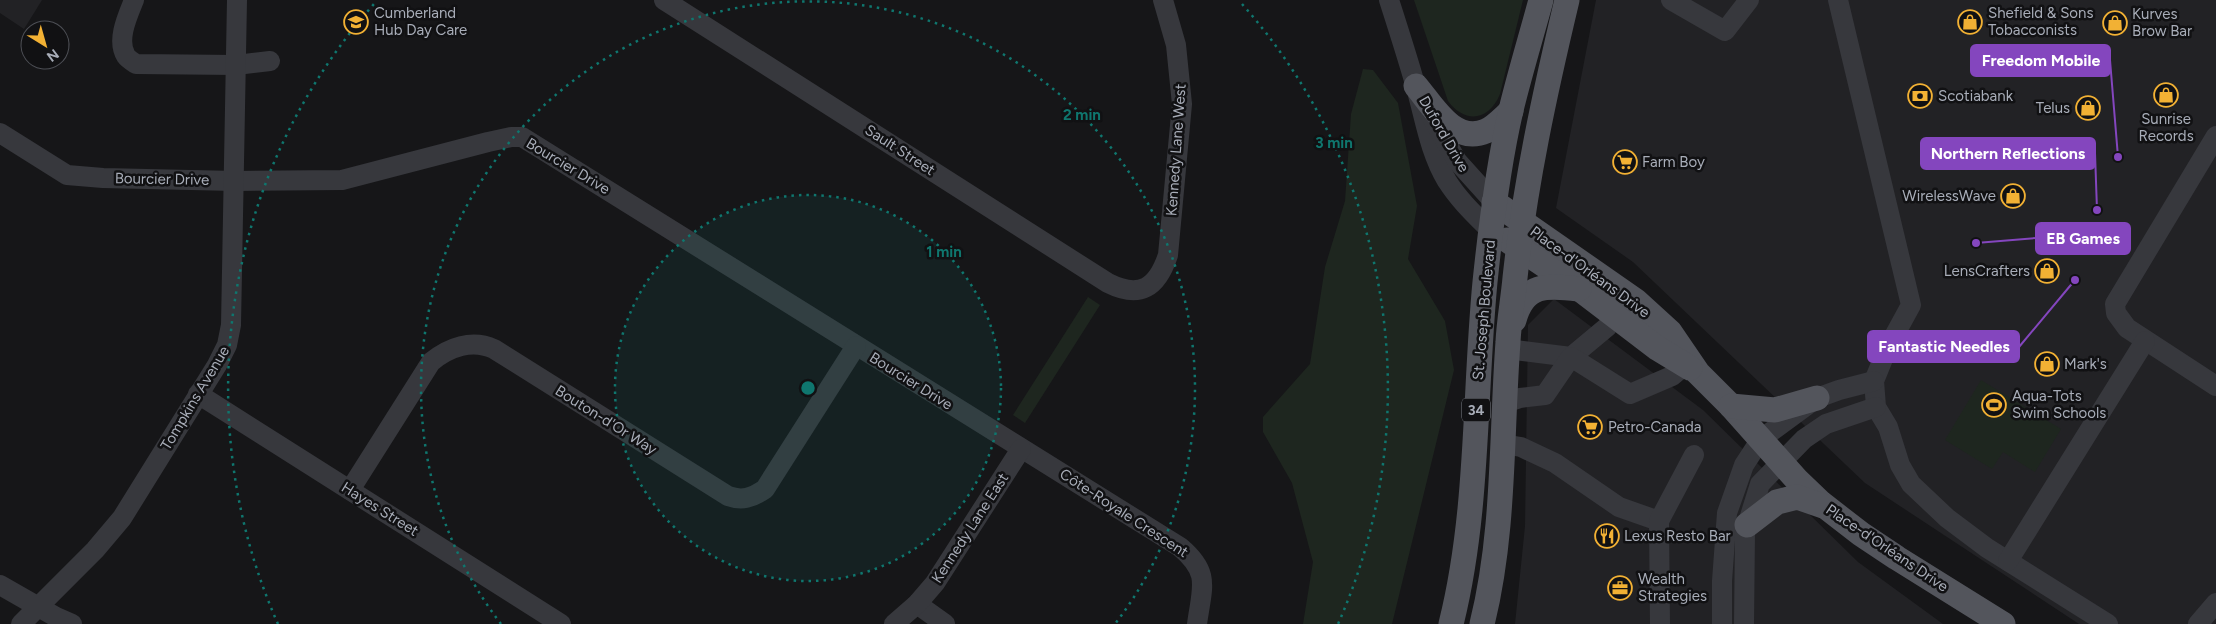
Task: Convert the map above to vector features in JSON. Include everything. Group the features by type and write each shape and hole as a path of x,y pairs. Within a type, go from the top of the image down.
{"main road":[{"name":"St. Joseph Boulevard","path":"1451,624 1460,589 1468,534 1473,481 1477,388 1494,202 1511,111 1541,0"},
{"name":"St. Joseph Boulevard","path":"1482,624 1494,563 1503,444 1507,345 1520,235 1544,98 1567,0"},
{"path":"1416,86 1449,126 1473,135 1487,130 1511,111"},
{"name":"Place-d'Orléans Drive","path":"1494,202 1520,235 1581,290 1657,348 1691,369 1731,406 1797,480 1826,506 1897,558 2004,624"},
{"name":"Place-d'Orléans Drive","path":"1490,230 1520,235 1636,301 1670,332 1691,369"},
{"path":"1507,345 1517,309 1524,299 1537,288 1552,286 1581,290"},
{"path":"1731,406 1774,410 1817,398"},
{"path":"1747,526 1777,502 1797,497 1826,506"}],"street":[{"path":"134,0 124,28 123,44 126,57 136,64 236,65 270,61"},
{"name":"Tompkins Avenue","path":"21,624 95,550 122,518 228,345 232,324 237,0"},
{"name":"Sault Street","path":"664,0 1108,283 1123,291 1139,290"},
{"name":"Kennedy Lane West","path":"1139,290 1153,283 1162,274 1168,255 1182,104 1176,45 1163,0"},
{"name":"Duford Drive","path":"1390,0 1416,86 1426,134 1435,159 1448,182 1465,205 1490,230"},
{"path":"1671,0 1725,31 1749,0"},
{"path":"1838,0 1912,304 1887,349 1874,381 1876,407 1888,427 1900,465 1911,484 1947,518 2008,561 2108,624"},
{"name":"Duford Drive","path":"1416,86 1457,161 1471,179 1494,202"},
{"name":"Bourcier Drive","path":"0,132 67,175 103,178 235,181 342,180 511,137 522,137 1021,449"},
{"path":"2216,136 2115,304 2116,313 2121,322 2145,341 2216,386"},
{"path":"1505,404 1520,398 1546,394 1571,357 1607,327 1615,316"},
{"path":"2008,561 2145,341"},
{"name":"Bouton-d'Or Way","path":"350,490 431,362 440,354 454,348 472,344 484,345 494,349 722,494 739,500 754,496 764,489 856,346"},
{"path":"1507,345 1571,357 1630,394 1691,369"},
{"path":"1722,624 1722,580 1728,513 1744,465 1761,439 1817,398 1874,381"},
{"name":"Hayes Street","path":"198,394 561,624"},
{"path":"1744,624 1745,540 1747,526 1760,484 1804,439 1826,424 1876,407"},
{"path":"1503,444 1521,447 1556,463 1619,507 1660,521"},
{"name":"Kennedy Lane East","path":"894,624 917,604 949,564 1021,449"},
{"name":"Côte-Royale Crescent","path":"1021,449 1180,547 1193,558 1201,572 1202,585 1197,624"},
{"path":"1660,624 1660,521 1694,455"},
{"path":"0,585 37,607 72,624"},
{"path":"2198,624 2216,603"},
{"path":"917,604 945,624"}],"shaded area":[{"path":"0,0 42,0 30,20 20,20 20,26 0,13"},
{"path":"1414,0 1523,0 1500,94 1490,110 1476,116 1469,116 1455,108 1448,101"},
{"path":"1596,0 2216,0 2216,624 2079,624 1865,483 1633,262 1556,208"},
{"path":"1363,69 1373,70 1398,103 1417,206 1408,259 1445,321 1454,370 1392,624 1303,624 1313,562 1292,483 1263,432 1263,417 1310,364 1325,267 1345,201 1351,114"},
{"path":"1088,297 1100,305 1025,423 1013,415"},
{"path":"1554,299 1703,410 1858,562 1943,624 1515,624 1525,526 1528,325"},
{"name":"Aqua-Tots Swim Schools","path":"1981,380 2061,429 2035,472 2003,452 1992,469 1945,440"}],"place":[{"name":"Cumberland Hub Day Care","path":"356,22"},
{"name":"Shefield & Sons Tobacconists","path":"1970,22"},
{"name":"Kurves Brow Bar","path":"2115,23"},
{"name":"Sunrise Records","path":"2166,95"},
{"name":"Scotiabank","path":"1920,96"},
{"name":"Telus","path":"2088,108"},
{"name":"Freedom Mobile","path":"2118,157"},
{"name":"Farm Boy","path":"1625,162"},
{"name":"WirelessWave","path":"2013,196"},
{"name":"Northern Reflections","path":"2097,210"},
{"name":"EB Games","path":"1976,243"},
{"name":"LensCrafters","path":"2047,271"},
{"name":"Fantastic Needles","path":"2075,280"},
{"name":"Mark's","path":"2047,364"},
{"name":"Aqua-Tots Swim Schools","path":"1994,405"},
{"name":"Petro-Canada","path":"1590,427"},
{"name":"Lexus Resto Bar","path":"1607,536"},
{"name":"Wealth Strategies","path":"1620,588"}]}
